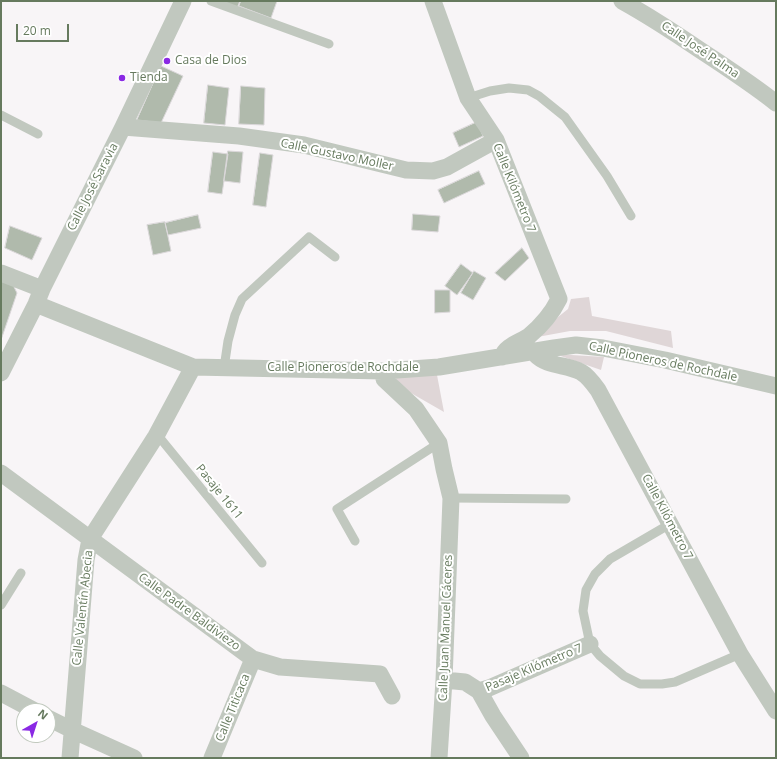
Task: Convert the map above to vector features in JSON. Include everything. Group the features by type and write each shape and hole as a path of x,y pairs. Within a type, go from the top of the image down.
{"street":[{"name":"Calle José Saravia","path":"1,373 123,127 183,1"},
{"name":"Calle Kilómetro 7","path":"434,1 468,98 496,140 559,299 553,311 528,336 504,351 502,358"},
{"name":"Calle José Palma","path":"622,1 646,14 705,53 760,90 776,103"},
{"name":"Calle Gustavo Moller","path":"123,127 239,136 304,145 406,170 432,171 447,167 496,140"},
{"name":"Calle Pioneros de Rochdale","path":"1,273 39,296 193,367 383,371 439,367 576,345 603,348 665,360 776,386"},
{"name":"Calle Kilómetro 7","path":"534,352 542,360 581,372 590,379 598,390 740,654 776,712"},
{"name":"Calle Valentín Abecia","path":"70,758 86,560 90,539 156,436 193,367"},
{"name":"Calle Juan Manuel Cáceres","path":"383,371 384,379 416,409 439,443 451,498 444,680 439,758"},
{"name":"Calle Padre Baldiviezo","path":"1,473 253,659 280,667 380,674 392,696"},
{"name":"Pasaje Kilómetro 7","path":"479,691 590,644"},
{"name":"Calle Titicaca","path":"212,758 253,659"},
{"path":"444,680 465,682 479,691 493,716 521,758"},
{"path":"1,693 20,703"},
{"path":"56,722 134,758"}],"lane":[{"path":"212,1 329,44"},
{"path":"468,98 490,91 509,88 528,90 539,96 565,117 607,176 631,216"},
{"path":"1,115 38,134"},
{"path":"224,368 228,341 235,315 242,299 309,237 335,257"},
{"name":"Pasaje 1611","path":"156,436 160,438 262,563"},
{"path":"355,541 337,509 439,443"},
{"path":"451,498 566,499"},
{"name":"Pasaje Kilómetro 7","path":"670,524 610,559 595,574 586,590 583,611 590,644 600,656 624,676 640,684 662,684 675,682 740,654"},
{"path":"1,605 21,572"}],"shaded area":[{"path":"589,297 592,316 671,331 673,348 606,331 570,331 532,338 568,309 571,299"},
{"path":"555,354 604,357 601,370"},
{"path":"437,375 444,412 404,389 395,377"}],"building":[{"path":"219,1 240,1 237,8"},
{"path":"241,1 277,1 271,18 239,6"},
{"path":"161,66 183,76 161,123 137,120"},
{"path":"208,85 229,88 225,125 204,123"},
{"path":"241,86 265,88 264,125 239,124"},
{"path":"477,122 483,136 459,147 453,133"},
{"path":"228,151 243,152 240,183 224,181"},
{"path":"213,152 228,154 222,194 208,192"},
{"path":"260,153 273,155 266,207 253,205"},
{"path":"479,171 485,184 444,203 438,190"},
{"path":"413,214 440,216 438,232 412,230"},
{"path":"198,215 201,228 168,235 165,223"},
{"path":"165,222 171,251 153,255 147,225"},
{"path":"10,226 42,238 32,260 5,248"},
{"path":"522,248 529,258 505,281 495,273"},
{"path":"461,264 473,273 457,295 445,286"},
{"path":"474,271 486,278 473,300 461,293"},
{"path":"1,281 13,285 17,293 1,340"},
{"path":"435,290 450,290 450,312 435,313"}],"place":[{"name":"Casa de Dios","path":"167,61"},
{"name":"Tienda","path":"122,78"}]}
